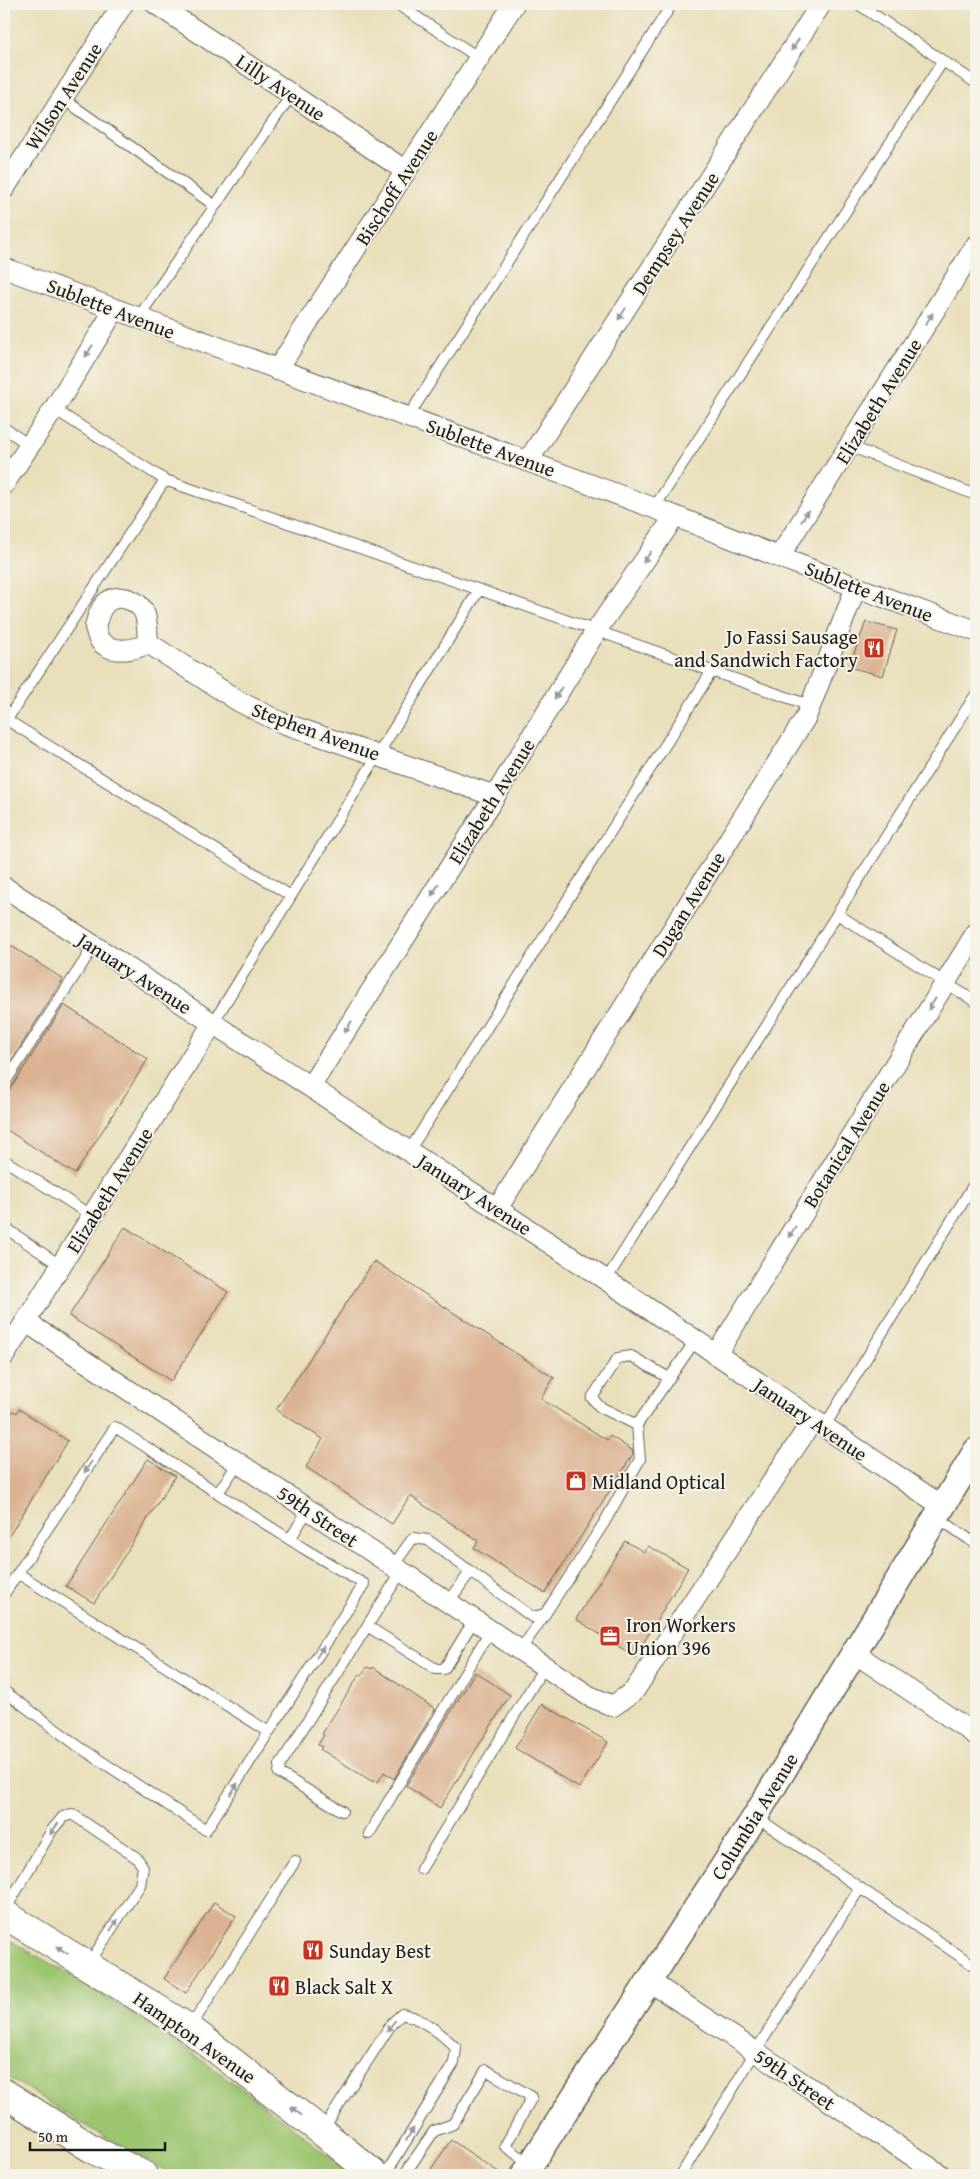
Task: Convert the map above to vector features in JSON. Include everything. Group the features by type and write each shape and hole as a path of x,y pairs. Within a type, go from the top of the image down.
{"main road":[{"name":"Hampton Avenue","path":"4,1913 190,2029 322,2131 374,2175"},
{"path":"4,2093 94,2150 143,2175"}],"street":[{"name":"Wilson Avenue","path":"4,189 123,4"},
{"name":"Lilly Avenue","path":"156,4 406,171"},
{"name":"Bischoff Avenue","path":"277,370 514,4"},
{"name":"Dempsey Avenue","path":"528,461 821,4"},
{"name":"Elizabeth Avenue","path":"779,557 976,244"},
{"name":"Sublette Avenue","path":"4,268 654,508 856,587 976,631"},
{"path":"4,484 54,409 115,310"},
{"name":"Elizabeth Avenue","path":"310,1087 495,796 596,631 675,516"},
{"name":"Dugan Avenue","path":"497,1209 806,717 809,705 856,587"},
{"name":"Stephen Avenue","path":"148,643 240,702 280,722 378,754 495,796"},
{"name":"January Avenue","path":"4,887 606,1280 819,1424 939,1512"},
{"name":"Botanical Avenue","path":"716,1355 976,933"},
{"name":"Elizabeth Avenue","path":"4,1356 213,1023"},
{"name":"59th Street","path":"26,1322 544,1667 589,1696 613,1706 634,1691 819,1424"},
{"name":"Columbia Avenue","path":"527,2170 755,1817 976,1451"},
{"path":"853,1652 976,1735"},
{"name":"59th Street","path":"649,1982 941,2175"}],"lane":[{"path":"397,4 479,58"},
{"path":"408,417 672,4"},
{"path":"858,4 976,83"},
{"path":"654,508 943,61"},
{"path":"138,318 292,94"},
{"path":"62,98 214,205"},
{"path":"54,409 165,480 809,705"},
{"path":"4,428 29,445"},
{"path":"849,446 976,495"},
{"path":"165,480 5,722 291,896"},
{"path":"213,1023 479,590"},
{"path":"409,1151 712,671"},
{"path":"606,1280 976,694"},
{"path":"837,914 976,1002"},
{"path":"4,1084 94,946"},
{"path":"4,1160 92,1216"},
{"path":"819,1424 976,1181"},
{"path":"4,1227 61,1266"},
{"path":"520,1651 604,1523 640,1459 637,1425 694,1341"},
{"path":"637,1425 600,1407 592,1398 618,1358 631,1356 669,1378"},
{"path":"4,1594 116,1427 290,1539 364,1584 206,1830 78,1746 4,1691"},
{"path":"218,1493 238,1463"},
{"path":"290,1539 308,1510"},
{"path":"939,1512 976,1544"},
{"path":"342,1811 279,1773 280,1765 367,1626 413,1538 428,1540 532,1617 544,1614"},
{"path":"448,1603 470,1572"},
{"path":"19,1574 270,1732"},
{"path":"367,1626 436,1669 444,1669 482,1625"},
{"path":"369,1834 482,1625"},
{"path":"421,1869 544,1667"},
{"path":"4,1913 52,1830 63,1817 72,1814 137,1858 143,1867 140,1884 87,1966"},
{"path":"755,1817 976,1967"},
{"path":"190,2029 295,1861"},
{"path":"681,2175 755,2052 860,1888"},
{"path":"322,2131 392,2023 402,2014 413,2016 448,2039 456,2048 454,2063 385,2175"},
{"path":"404,2175 434,2131 453,2124 486,2070 532,2098 505,2146 527,2170"}],"green space":[{"path":"4,1937 95,1990 184,2048 269,2109 352,2175 173,2175 79,2122 4,2074"}],"building":[{"name":"Jo Fassi Sausage and Sandwich Factory","path":"866,622 897,630 883,676 849,667"},
{"path":"4,941 63,979 6,1069 4,1068"},
{"path":"64,1005 148,1059 75,1174 4,1128 4,1099"},
{"path":"125,1227 228,1292 171,1381 69,1316"},
{"path":"374,1261 554,1378 541,1399 607,1440 610,1436 632,1450 633,1454 545,1593 474,1548 478,1541 410,1496 392,1524 306,1467 323,1439 276,1410"},
{"path":"19,1409 68,1441 4,1544 4,1425 13,1411 17,1413"},
{"path":"148,1459 175,1476 94,1603 66,1586"},
{"path":"625,1541 644,1552 648,1546 688,1568 635,1657 576,1619"},
{"path":"367,1667 372,1669 373,1667 435,1709 394,1779 384,1772 378,1782 374,1780 373,1782 320,1749 322,1747 318,1745 324,1735 322,1734 359,1675 361,1676"},
{"path":"475,1672 510,1695 440,1808 406,1786"},
{"path":"542,1704 608,1742 579,1788 515,1748"},
{"path":"214,1902 236,1916 186,1993 164,1979"},
{"path":"451,2140 503,2175 427,2175"}],"place":[{"name":"Jo Fassi Sausage and Sandwich Factory","path":"874,648"},
{"name":"Midland Optical","path":"576,1481"},
{"name":"Iron Workers Union 396","path":"610,1636"},
{"name":"Sunday Best","path":"313,1950"},
{"name":"Black Salt X","path":"279,1986"}]}
